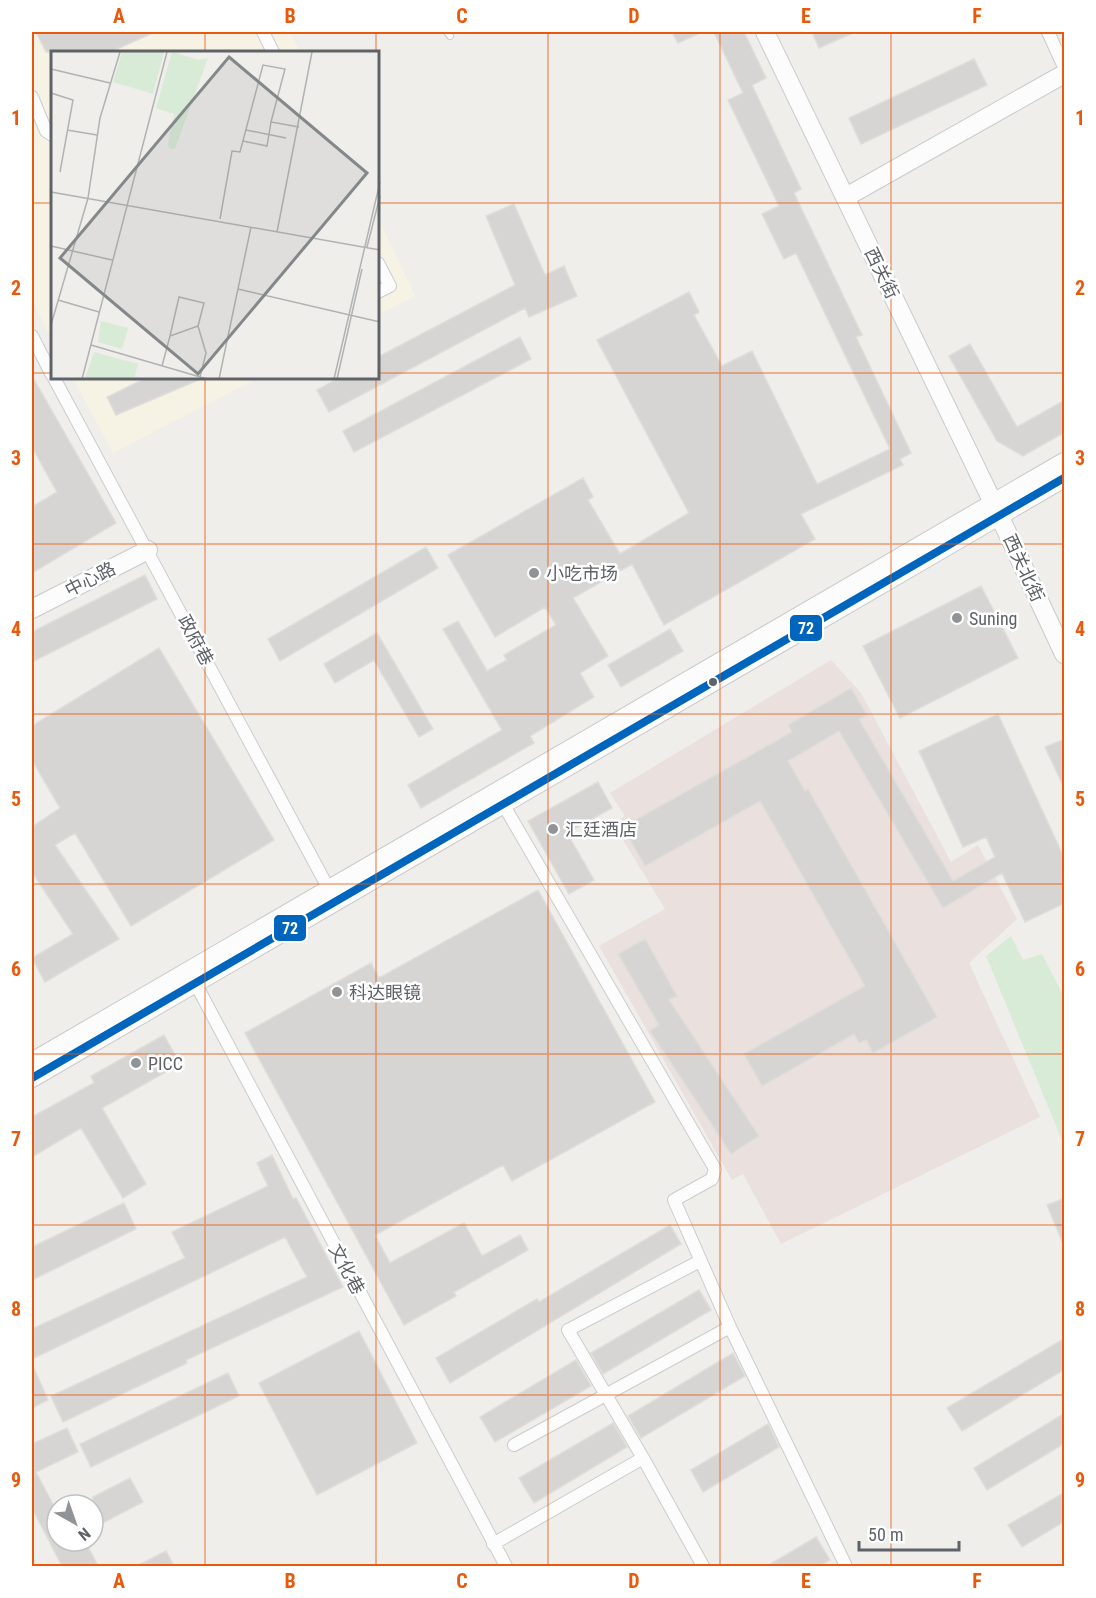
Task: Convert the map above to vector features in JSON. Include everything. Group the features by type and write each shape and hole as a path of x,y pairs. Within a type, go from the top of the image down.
{"main road":[{"name":"西关街","path":"765,32 996,508"},
{"path":"846,197 1065,74"},
{"path":"332,896 503,804 996,508 1065,462"},
{"path":"32,1062 191,977 332,896 996,508 1065,478"},
{"name":"西关北街","path":"996,508 1065,654"},
{"name":"中心路","path":"32,609 148,550"},
{"path":"32,1078 191,977"}],"street":[{"path":"263,32 272,51"},
{"path":"1048,32 1065,67"},
{"path":"32,97 46,131 51,134"},
{"path":"380,267 390,286 380,290"},
{"name":"政府巷","path":"32,336 51,372"},
{"name":"政府巷","path":"55,380 332,896"},
{"path":"503,804 715,1169 711,1179 674,1200 730,1327 846,1566"},
{"name":"文化巷","path":"191,977 506,1566"},
{"path":"700,1260 568,1330 644,1458 703,1566"},
{"path":"514,1445 730,1327"},
{"path":"493,1544 644,1458"}],"shaded area":[{"path":"32,32 290,32 300,51 51,51 51,338 32,300"},
{"path":"380,222 415,296 380,314"},
{"path":"74,380 254,380 113,453"},
{"path":"831,660 861,693 951,862 978,845 1017,919 969,963 1040,1117 781,1244 743,1174 732,1180 599,946 665,909 614,825 625,816 610,793"}],"green space":[{"path":"1011,936 1023,960 1042,954 1064,997 1064,1145 986,956"}],"building":[{"path":"36,32 155,32 112,51 46,52"},
{"path":"672,32 702,32 678,43"},
{"path":"714,32 744,32 766,78 752,85 801,189 794,193 862,335 856,337 911,453 900,459 903,465 801,514 815,539 664,625 632,564 573,598 608,656 580,673 594,697 530,736 534,743 421,808 408,785 502,730 443,629 458,621 487,671 507,660 504,655 556,625 545,607 495,637 448,555 583,478 593,497 588,500 620,554 689,513 597,340 689,292 699,312 694,315 722,366 752,351 817,484 890,449 796,253 784,259 762,214 779,206 728,100 743,93"},
{"path":"812,32 855,32 819,48"},
{"path":"974,59 987,85 861,144 849,118"},
{"path":"514,204 545,275 564,266 577,296 529,317 525,308 329,412 317,390 335,380 380,380 380,356 515,285 486,216"},
{"path":"520,337 531,359 354,452 343,431"},
{"path":"970,344 1017,427 1065,400 1065,432 1023,456 997,441 949,356"},
{"path":"32,376 116,523 32,573 32,507 57,492 32,447"},
{"path":"142,380 198,380 116,415 107,397"},
{"path":"426,547 438,568 280,661 268,639"},
{"path":"145,575 157,599 32,662 32,632"},
{"path":"981,586 1018,658 900,718 863,646"},
{"path":"670,629 683,651 621,687 608,665"},
{"path":"377,633 433,729 419,737 374,660 335,683 324,664"},
{"path":"159,648 274,840 131,926 75,833 55,845 119,939 45,982 32,958 73,934 32,872 32,827 60,808 32,760 32,726"},
{"path":"851,688 867,715 859,719 953,881 995,857 986,837 963,847 919,751 998,714 1065,860 1065,903 1025,922 1002,873 943,908 839,731 788,761 805,791 808,789 937,1017 873,1053 866,1040 859,1043 854,1034 762,1086 744,1054 865,986 760,801 645,866 623,827 792,732 788,725"},
{"path":"1065,739 1065,790 1045,747"},
{"path":"598,782 612,808 567,833 594,880 569,894 528,821"},
{"path":"538,890 655,1102 512,1181 503,1165 375,1235 390,1263 464,1223 482,1256 520,1235 528,1250 454,1292 456,1296 404,1325 245,1033 371,963 379,978"},
{"path":"645,939 677,996 669,1000 759,1136 731,1154 650,1031 659,1025 618,954"},
{"path":"164,1035 180,1064 102,1108 146,1184 123,1198 81,1128 32,1157 32,1117 94,1083 91,1076"},
{"path":"272,1155 293,1199 296,1198 343,1287 186,1360 187,1363 63,1422 51,1396 307,1277 285,1237 32,1359 32,1329 185,1258 172,1232 268,1186 257,1163"},
{"path":"1065,1198 1065,1246 1064,1246 1047,1205"},
{"path":"124,1203 136,1229 32,1280 32,1247"},
{"path":"670,1225 681,1244 450,1383 436,1358 537,1299 539,1302"},
{"path":"699,1290 711,1310 603,1374 591,1353"},
{"path":"359,1331 417,1443 317,1495 259,1383"},
{"path":"1065,1338 1065,1369 962,1431 947,1408"},
{"path":"733,1353 745,1376 641,1438 628,1416"},
{"path":"576,1360 591,1386 495,1442 480,1417"},
{"path":"32,1364 48,1400 32,1408"},
{"path":"228,1373 239,1396 91,1467 80,1444"},
{"path":"1065,1413 1065,1443 987,1490 974,1468"},
{"path":"613,1423 627,1447 534,1503 519,1478"},
{"path":"768,1424 779,1447 703,1492 691,1470"},
{"path":"67,1428 78,1452 36,1472 47,1493 45,1493 45,1533 32,1508 32,1444"},
{"path":"130,1478 143,1502 105,1522 105,1493 101,1493"},
{"path":"1065,1492 1065,1521 1022,1547 1008,1525"},
{"path":"816,1537 830,1560 819,1566 767,1566"},
{"path":"166,1551 174,1566 137,1566"},
{"path":"55,1553 91,1553 98,1566 62,1566"}],"transit line":[{"name":"72","path":"32,1078 1064,478"}],"place":[{"name":"小吃市场","path":"534,573"},
{"name":"Suning","path":"957,618"},
{"name":"汇廷酒店","path":"553,829"},
{"name":"科达眼镜","path":"337,992"},
{"name":"PICC","path":"136,1063"}]}
